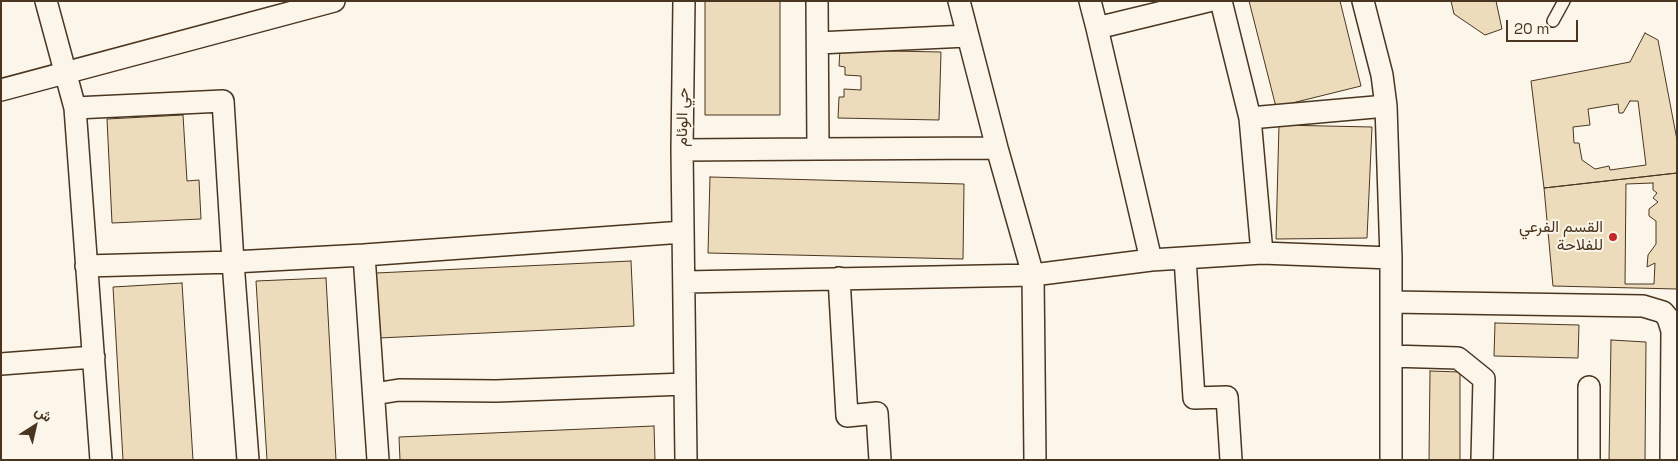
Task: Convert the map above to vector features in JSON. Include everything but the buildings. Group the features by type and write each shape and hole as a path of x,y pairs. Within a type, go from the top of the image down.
{"street":[{"path":"46,1 67,72 75,108 101,460"},
{"path":"1,90 334,1"},
{"name":"حي الوئام","path":"684,1 682,150 686,460"},
{"path":"817,1 818,149"},
{"path":"959,1 997,148 1033,275 1035,460"},
{"path":"1090,1 1151,260"},
{"path":"1097,28 1208,1"},
{"path":"1221,1 1250,118 1262,252"},
{"path":"1363,1 1382,74 1386,106 1391,258 1391,460"},
{"path":"818,43 967,36"},
{"path":"75,108 223,101 248,460"},
{"path":"1250,118 1386,106"},
{"path":"682,150 997,148"},
{"path":"86,266 233,262 364,255 683,232"},
{"path":"684,282 1033,275 1151,260 1262,252 1391,258"},
{"path":"364,255 378,460"},
{"path":"1186,258 1194,398 1228,397 1231,460"},
{"path":"839,278 847,416 877,413 880,460"},
{"path":"1391,302 1644,306 1663,312 1668,318 1672,331 1671,460"},
{"path":"1391,356 1458,358 1484,379 1482,460"},
{"path":"1,364 94,357"},
{"path":"374,394 399,390 496,391 685,384"},
{"path":"1589,387 1589,460"}],"lane":[{"path":"1553,21 1564,1"}],"place":[{"name":"القسم الفرعي للفلاحة","path":"1613,237"}]}
